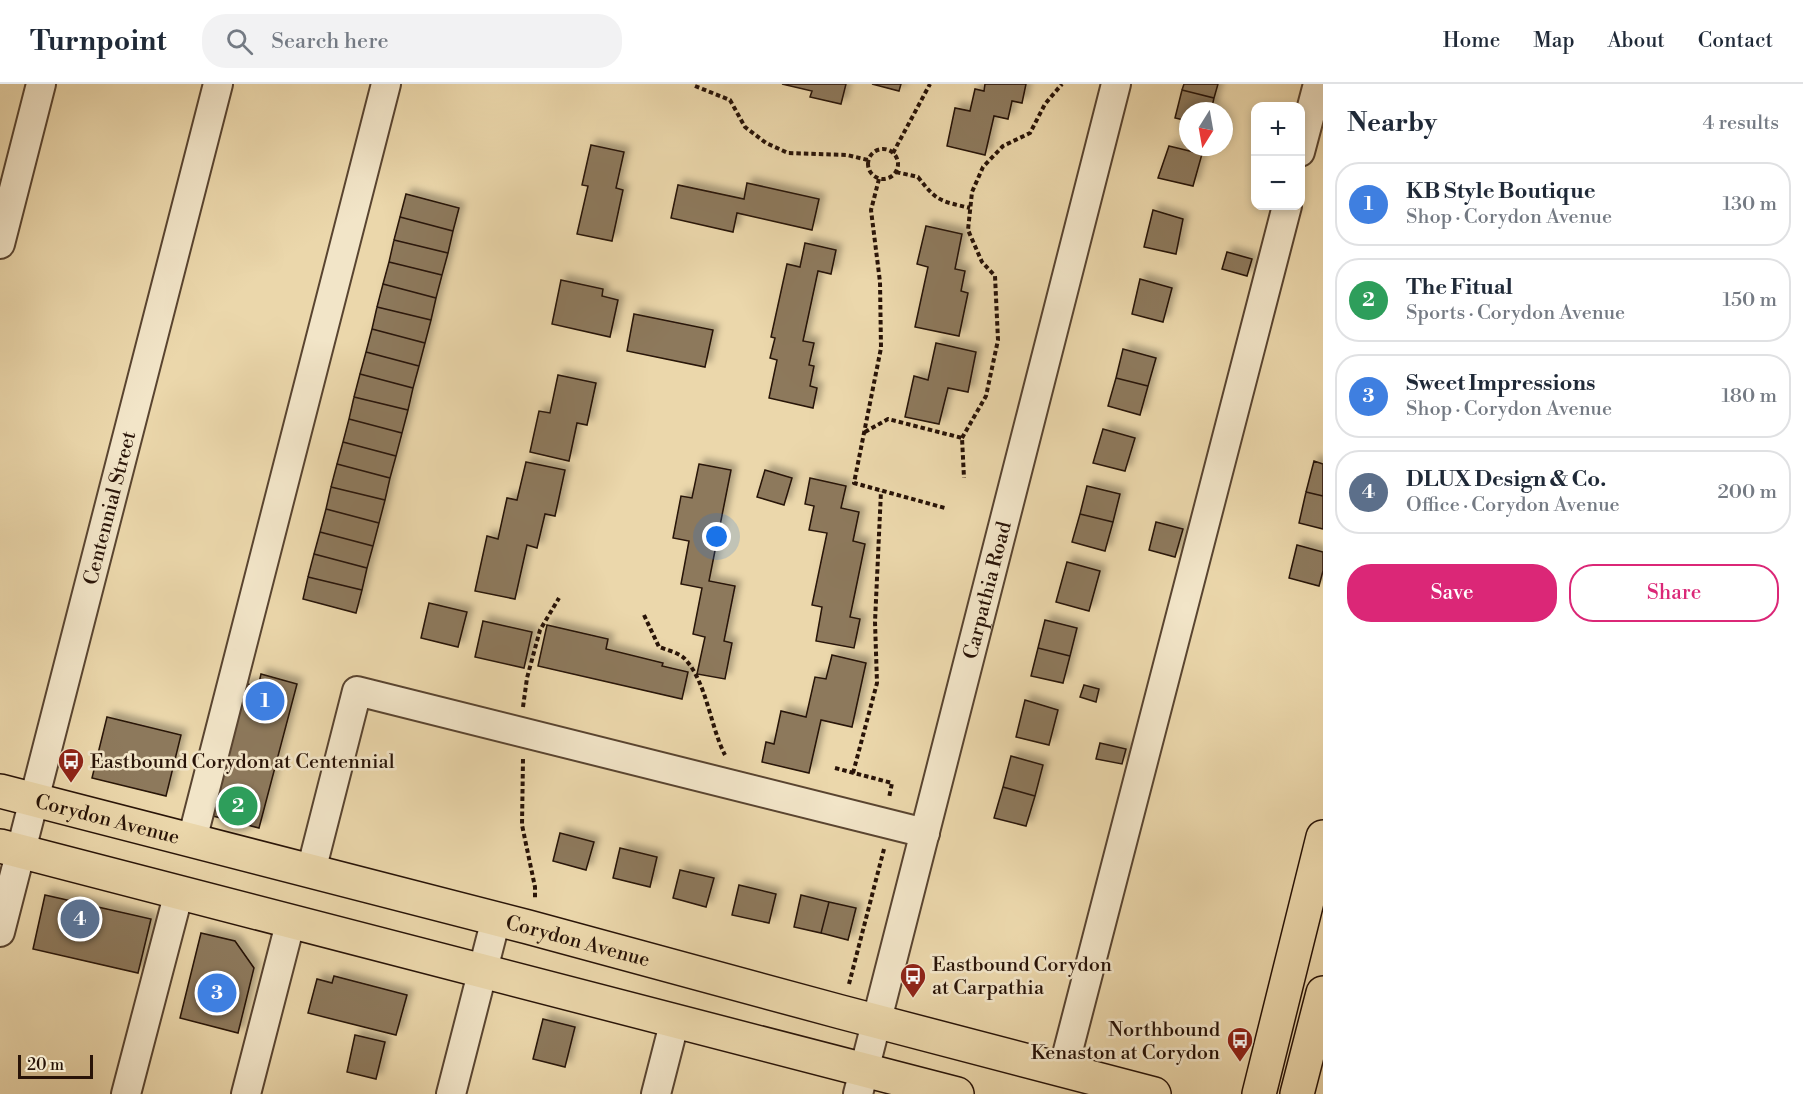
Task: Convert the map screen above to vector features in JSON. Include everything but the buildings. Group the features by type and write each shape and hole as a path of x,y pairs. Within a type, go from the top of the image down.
{"main road":[{"name":"Corydon Avenue","path":"0,790 1154,1094"},
{"path":"1259,1094 1323,837"},
{"path":"11,848 675,1020 861,1082 957,1094"},
{"path":"1297,1094 1323,993"}],"street":[{"path":"0,244 41,84"},
{"name":"Centennial Street","path":"0,932 11,848 34,799 218,84"},
{"path":"192,840 386,84"},
{"name":"Carpathia Road","path":"861,1082 1116,84"},
{"path":"1305,133 1318,84"},
{"path":"1063,1070 1286,210"},
{"path":"311,871 357,691 925,833"},
{"path":"126,1094 179,892"},
{"path":"451,1094 496,919"},
{"path":"246,1094 291,920"},
{"path":"656,1094 675,1020"}],"path":[{"path":"893,153 930,84"},
{"path":"964,478 962,438 986,396 998,340 995,276 982,262 968,230 972,192 983,167 1003,146 1030,133 1046,104 1062,84"},
{"path":"695,86 730,100 745,127 766,144 788,153 847,155 868,160"},
{"path":"889,150 898,162 896,172 888,179 879,179 870,174 868,160 873,152 889,150"},
{"path":"896,172 918,177 939,200 970,208"},
{"path":"879,179 871,210 880,282 881,348 854,483 945,508"},
{"path":"865,432 888,419 962,438"},
{"path":"853,773 877,683 875,622 881,490"},
{"path":"535,904 535,887 522,825 523,761 520,732 527,678 540,630 559,598"},
{"path":"644,615 659,647 684,657 699,683 717,739 742,787"},
{"path":"835,768 892,783"},
{"path":"849,985 891,824"}],"place":[{"name":"KB Style Boutique","path":"265,701"},
{"name":"Eastbound Corydon at Centennial","path":"71,784"},
{"name":"The Fitual","path":"238,806"},
{"name":"DLUX Design & Co.","path":"80,919"},
{"name":"Sweet Impressions","path":"217,993"},
{"name":"Eastbound Corydon at Carpathia","path":"913,999"},
{"name":"Northbound Kenaston at Corydon","path":"1240,1063"}]}
